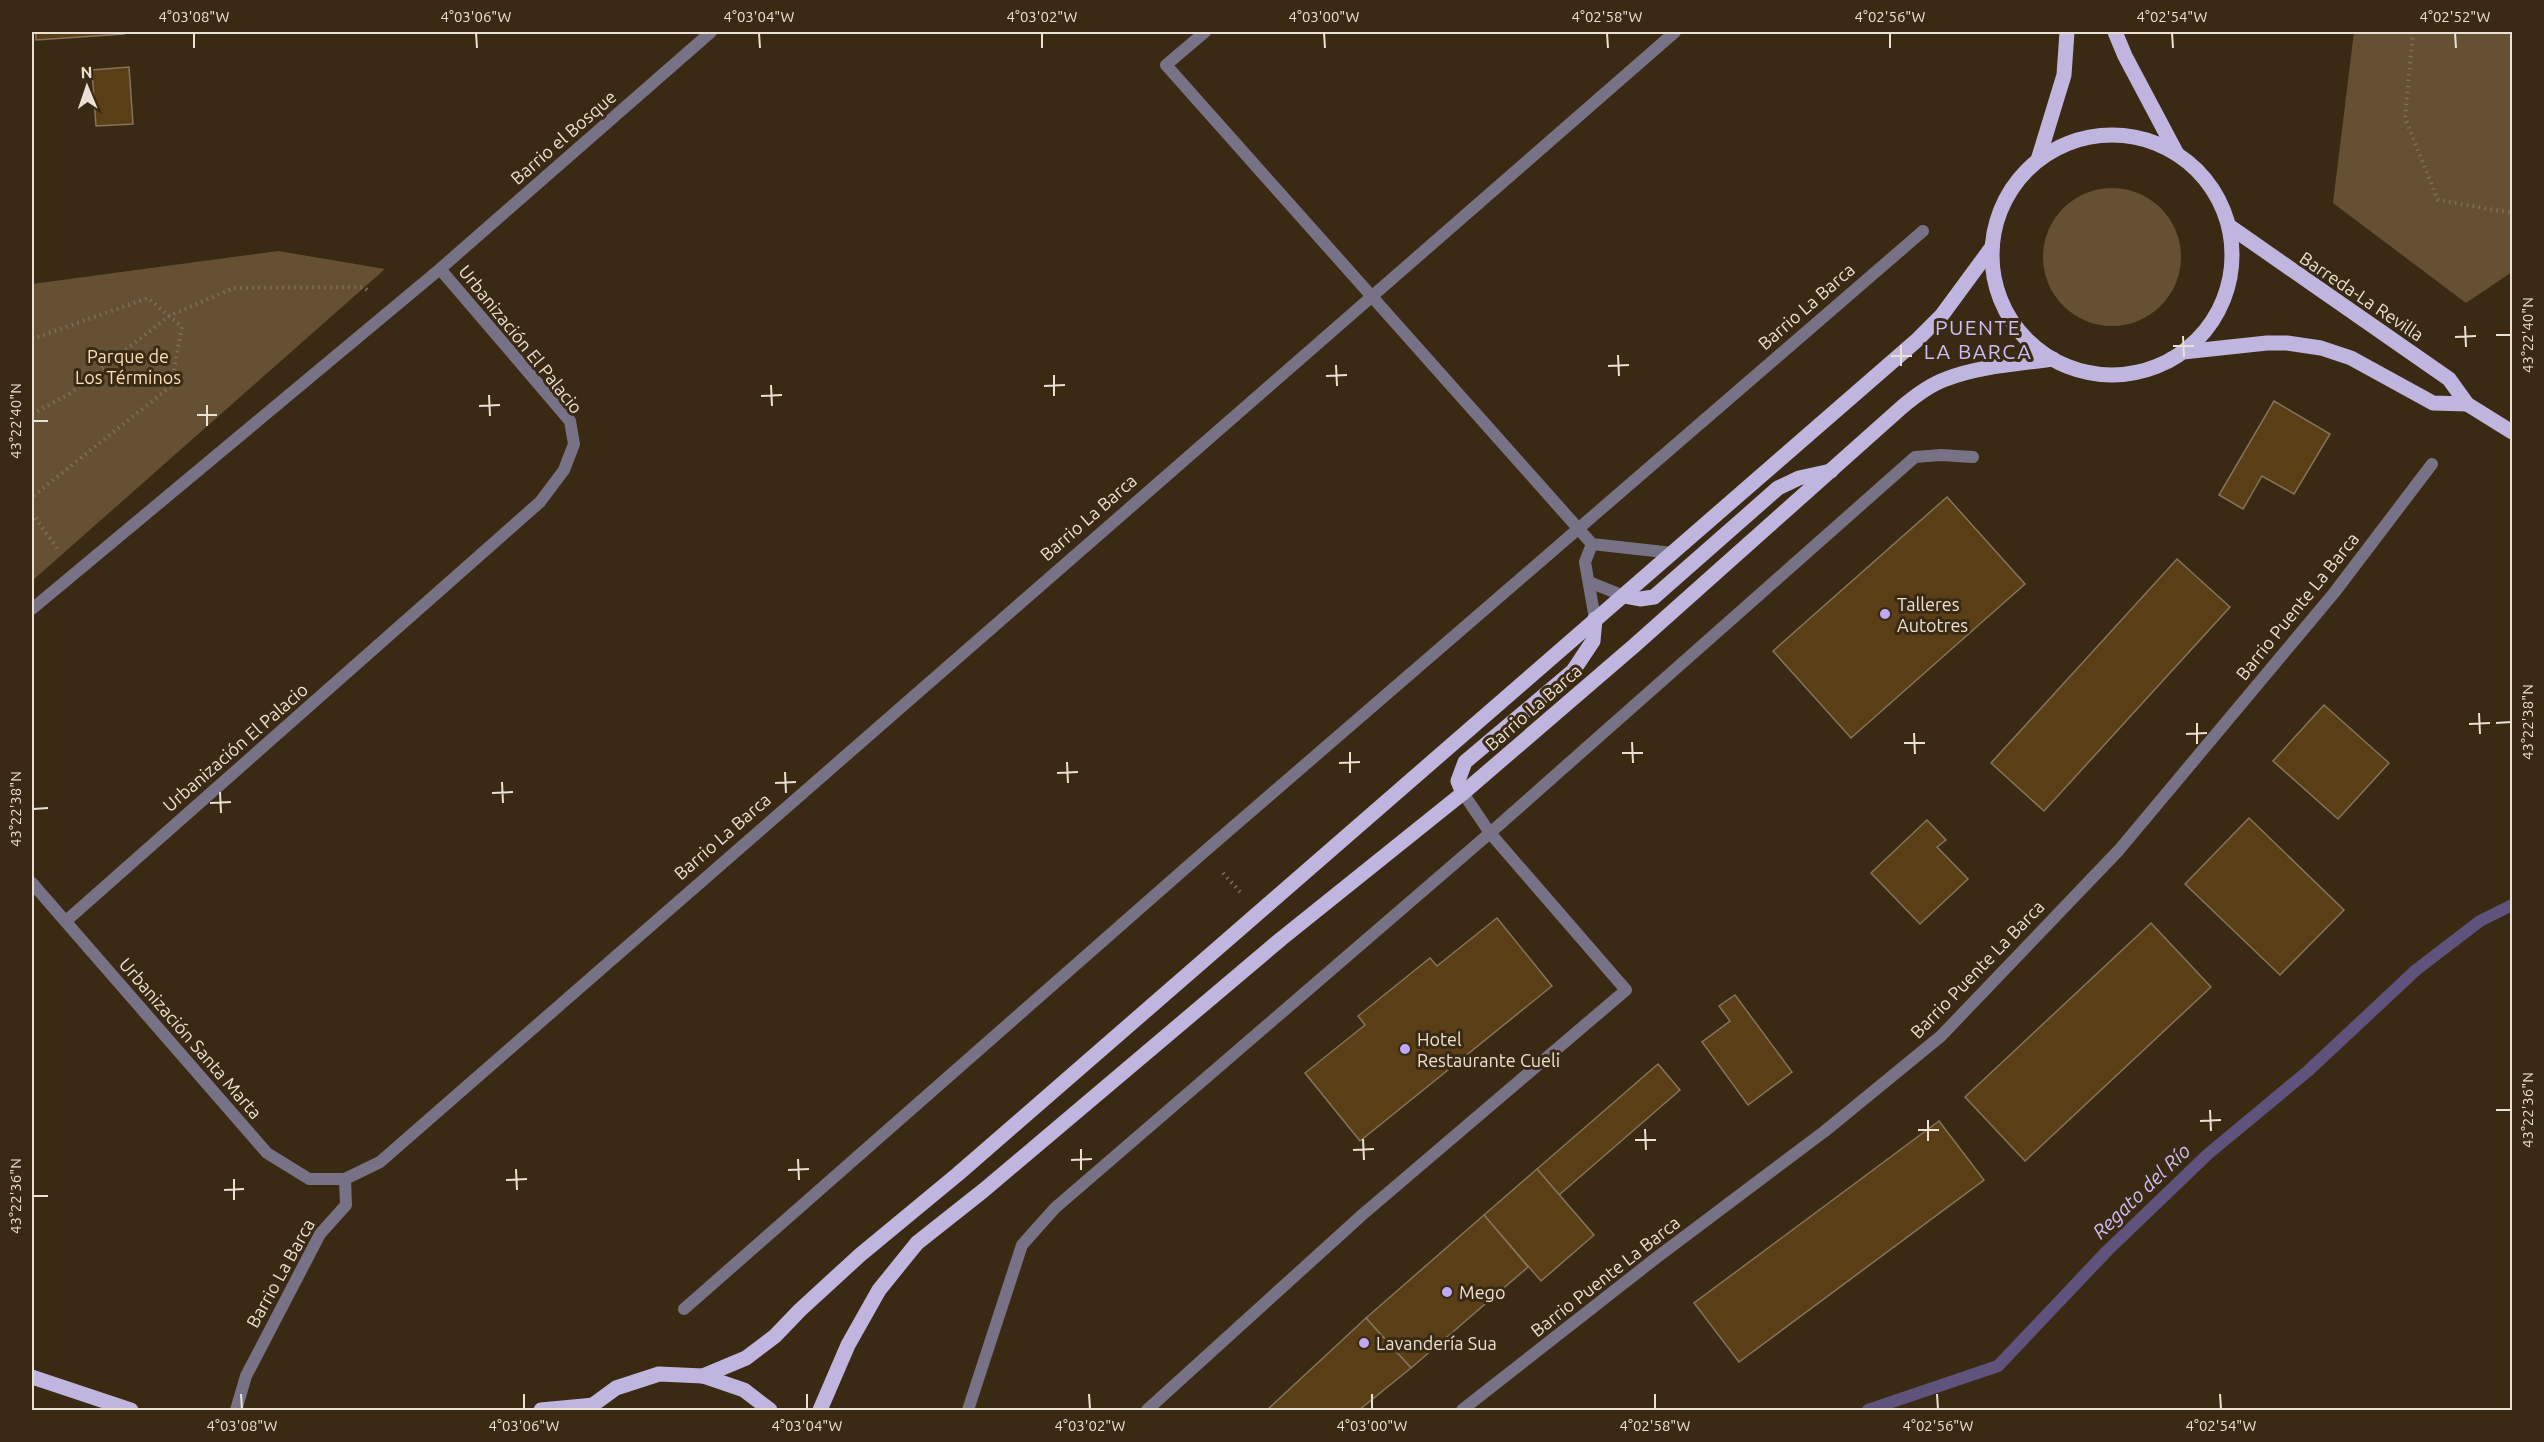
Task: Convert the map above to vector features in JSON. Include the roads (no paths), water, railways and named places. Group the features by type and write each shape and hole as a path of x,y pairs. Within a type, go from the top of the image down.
{"main road":[{"path":"2038,160 2064,75 2067,32"},
{"path":"2115,32 2125,56 2177,154"},
{"path":"2096,135 2118,135 2139,138 2177,154 2205,178 2215,193 2229,226 2233,249 2231,273 2225,296 2215,317 2183,352 2142,371 2119,375 2073,369 2053,359 2023,335 2002,303 1992,266 1992,247 1996,222 2006,199 2020,178 2038,160 2076,140 2096,135"},
{"name":"Barreda-La Revilla","path":"2229,226 2449,378 2467,404 2512,432"},
{"name":"Barrio La Barca","path":"703,1376 746,1358 775,1336 860,1255 967,1167 1624,596 1923,334 1942,315 1992,247"},
{"path":"2183,352 2267,343 2287,343 2321,348 2351,358 2433,403 2467,404"},
{"name":"Barrio La Barca","path":"820,1410 848,1346 879,1290 917,1243 984,1190 1281,939 1463,793 1832,471 1902,407 1930,386 1960,374 2053,359"},
{"path":"1624,596 1640,599 1654,597 1778,488 1799,478 1832,471"},
{"path":"1463,793 1458,781 1465,762 1573,671 1593,641 1595,619"},
{"path":"541,1410 590,1408 616,1388 659,1374 703,1376 744,1390 770,1410"},
{"path":"32,1377 131,1410"}],"street":[{"name":"Barrio el Bosque","path":"440,269 711,32"},
{"path":"1205,32 1166,65 1578,529 1592,544 1673,553"},
{"name":"Barrio La Barca","path":"236,1410 246,1376 320,1234 346,1205 345,1179 380,1162 1675,32"},
{"name":"Barrio La Barca","path":"684,1309 1923,231"},
{"name":"Urbanización El Palacio","path":"32,609 440,269 570,421 574,444 564,470 540,502 66,921"},
{"path":"968,1410 1022,1245 1055,1208 1490,833 1915,457 1941,455 1973,457"},
{"name":"Barrio Puente La Barca","path":"1462,1410 1656,1258 1825,1131 1941,1036 2119,850 2334,593 2432,464"},
{"path":"1592,544 1585,562 1595,619"},
{"path":"1589,582 1624,596"},
{"path":"1147,1410 1362,1215 1626,990 1490,833 1463,793"},
{"name":"Urbanización Santa Marta","path":"32,883 267,1153 309,1179 345,1179"}],"waterway":[{"name":"Regato del Río","path":"1868,1410 1998,1366 2107,1251 2208,1154 2308,1071 2416,970 2480,921 2512,905"}],"place":[{"name":"Talleres Autotres","path":"1885,614"},
{"name":"Hotel Restaurante Cueli","path":"1405,1049"},
{"name":"Mego","path":"1447,1292"},
{"name":"Lavandería Sua","path":"1364,1343"}],"district":[{"name":"PUENTE LA BARCA","path":"1978,339"}],"park label":[{"name":"Parque de Los Términos","path":"128,366"}]}
